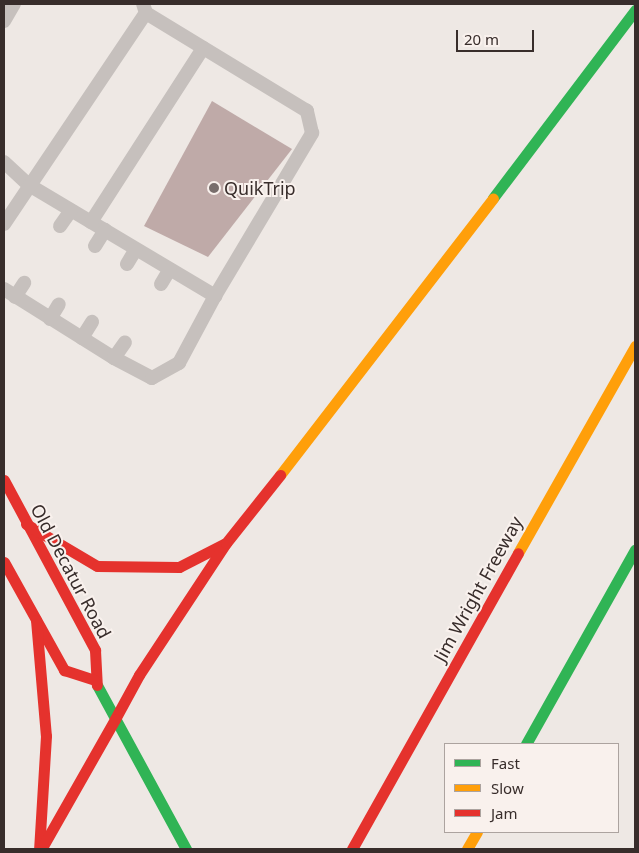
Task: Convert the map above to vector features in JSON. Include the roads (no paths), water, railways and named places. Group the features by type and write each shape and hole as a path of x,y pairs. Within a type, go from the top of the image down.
{"main road":[{"path":"40,849 139,675 226,543 353,384 635,10"},
{"name":"Jim Wright Freeway","path":"352,849 635,346"},
{"name":"Old Decatur Road","path":"4,480 95,650 94,680"},
{"path":"26,524 97,566 179,567 226,543"},
{"path":"527,743 635,550"},
{"path":"4,562 64,670 94,680 186,849"},
{"path":"36,620 46,736 40,849"},
{"path":"467,849 475,833"}],"lane":[{"path":"4,21 14,4"},
{"path":"4,224 145,8 203,48 307,111 312,133 216,296 179,363 165,373 152,378 114,358 10,293 24,283"},
{"path":"91,222 203,48"},
{"path":"4,162 29,185 216,296"},
{"path":"60,226 71,210"},
{"path":"95,246 105,230"},
{"path":"128,264 136,249"},
{"path":"161,284 170,269"},
{"path":"50,319 59,304"},
{"path":"82,338 92,322"},
{"path":"114,358 124,342"}],"place":[{"name":"QuikTrip","path":"214,188"}]}
